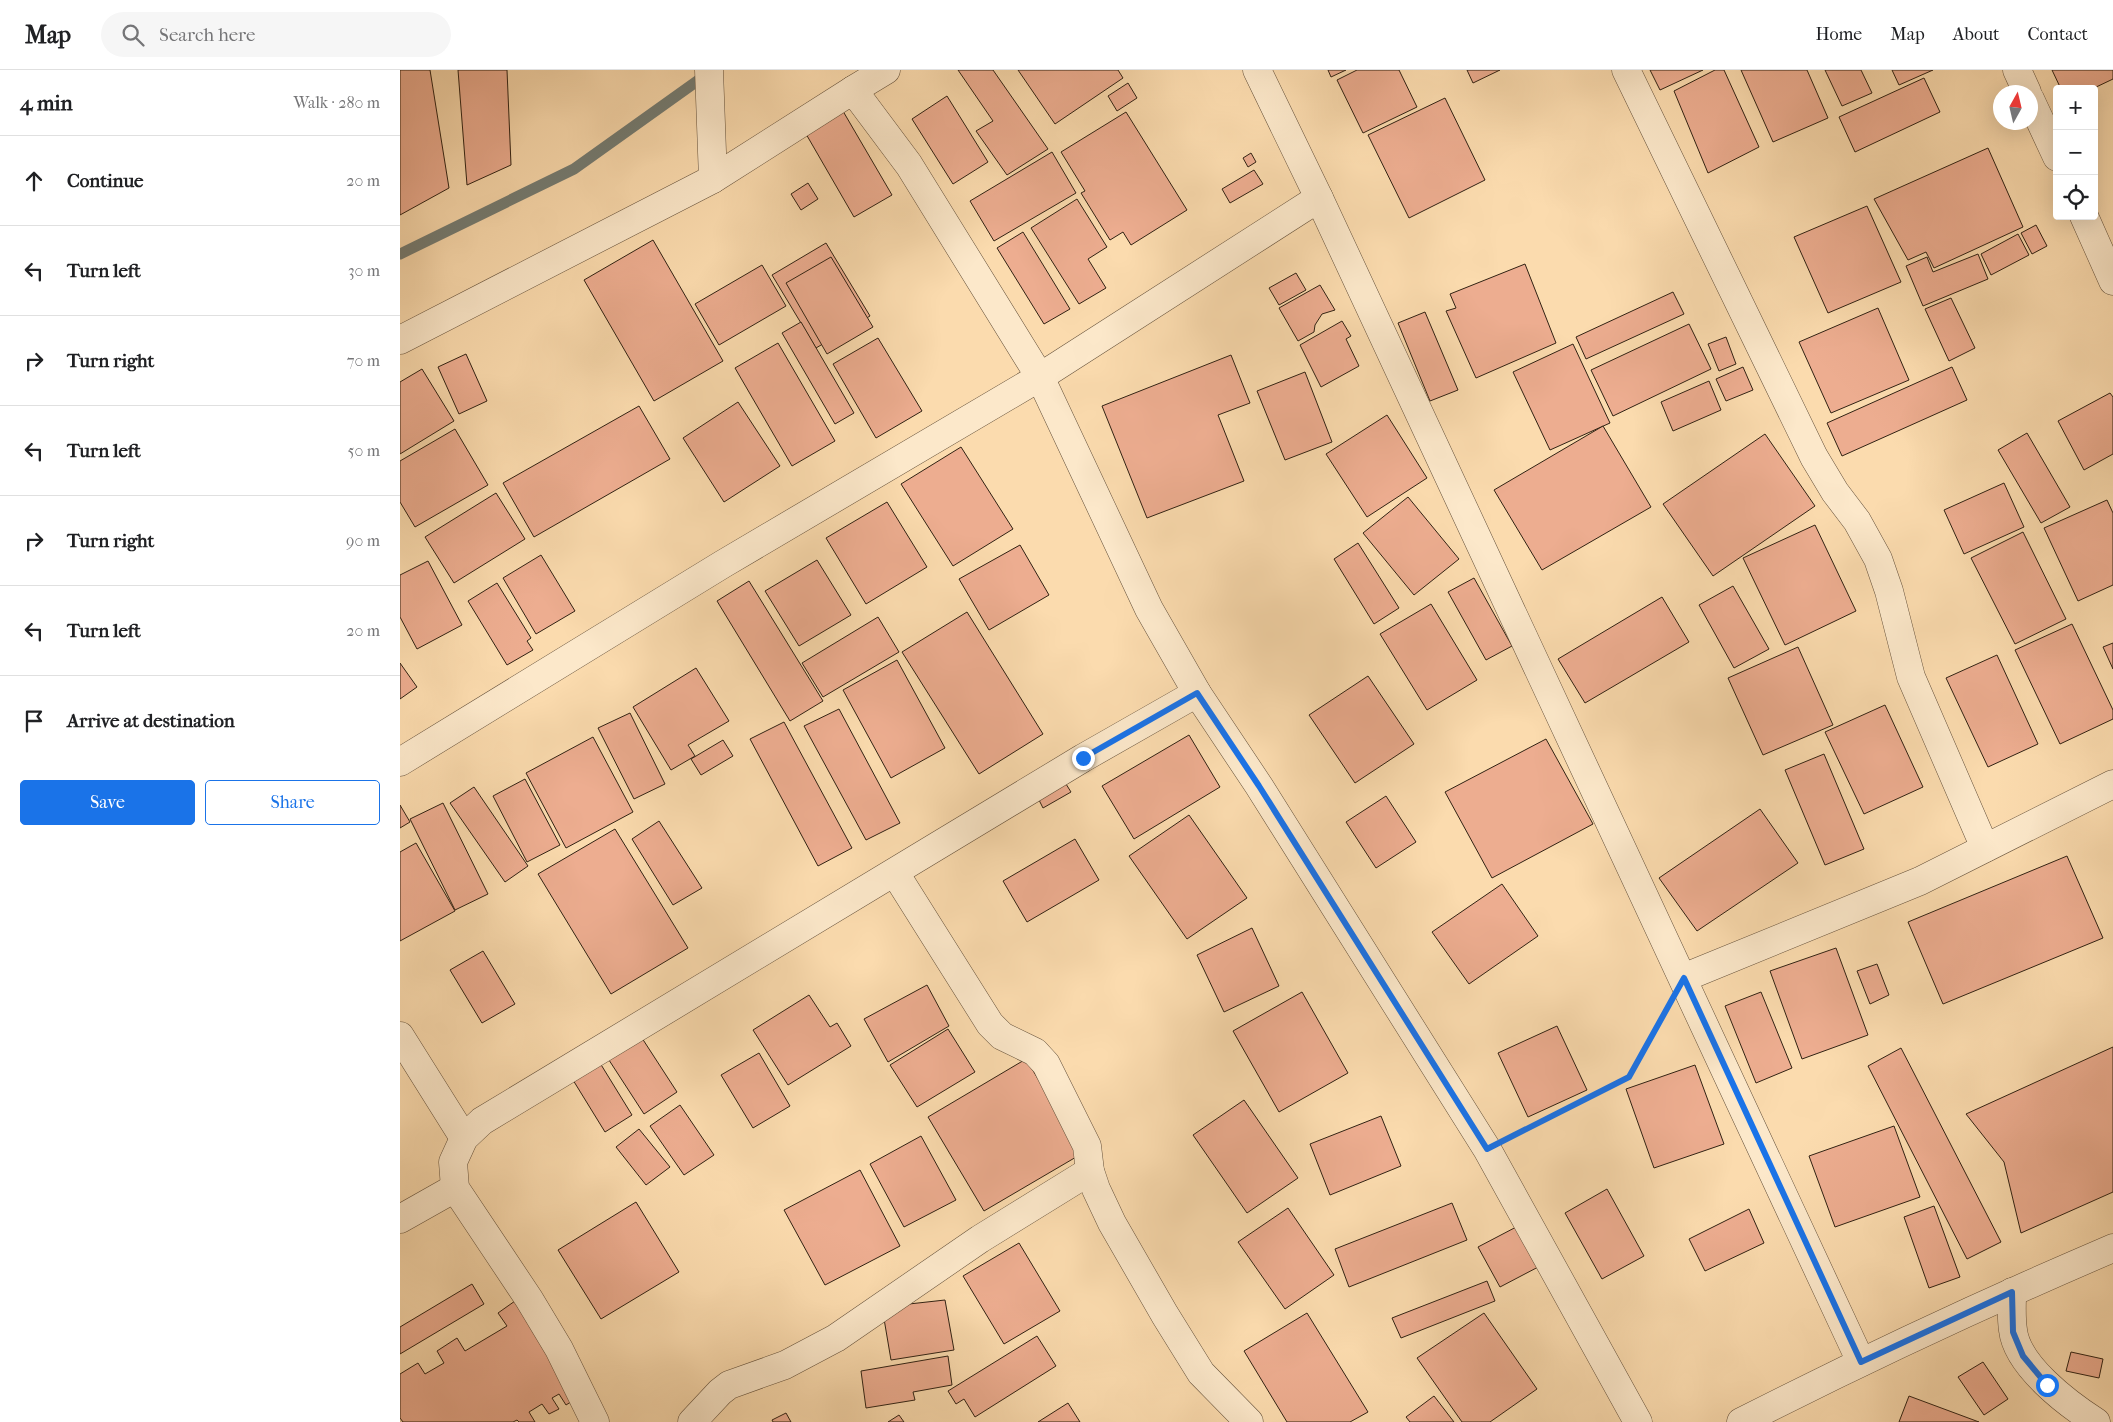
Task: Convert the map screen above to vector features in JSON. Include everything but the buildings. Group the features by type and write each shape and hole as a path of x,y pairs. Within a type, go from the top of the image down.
{"street":[{"path":"709,70 713,179"},
{"path":"400,340 713,179 886,70"},
{"path":"1257,70 1319,198 1684,978 1861,1362"},
{"path":"1626,70 1814,457 1835,492 1857,522 1878,559 1889,591 1911,677 1986,848"},
{"path":"2017,70 2024,85"},
{"path":"853,90 909,165 1040,377 1149,609 1197,693 1259,786 1487,1149 1638,1422"},
{"path":"2038,116 2053,148"},
{"path":"400,762 731,559 1040,377 1319,198"},
{"path":"2086,220 2113,280"},
{"path":"595,1422 549,1332 455,1188 453,1162 464,1138 482,1121 1083,758 1197,693"},
{"path":"1684,978 1920,881 2113,784"},
{"path":"896,872 990,1024 1002,1036 1035,1052 1046,1064 1087,1146 1090,1170 1096,1190 1112,1223 1201,1373 1249,1422"},
{"path":"400,1036 464,1138"},
{"path":"692,1422 729,1385 785,1365 836,1338 980,1239 1090,1170"},
{"path":"400,1219 455,1188"},
{"path":"1741,1422 1861,1362 2012,1292 2113,1248"},
{"path":"2012,1292 2013,1332 2023,1356 2047,1385 2096,1422"}],"path":[{"path":"1487,1149 1629,1077 1684,978"}],"waterway":[{"path":"400,254 574,169 707,74"}],"route":[{"path":"1083,758 1197,693 1259,786 1487,1149 1629,1077 1684,978 1861,1362 2012,1292 2013,1332 2023,1356 2047,1385"}]}
